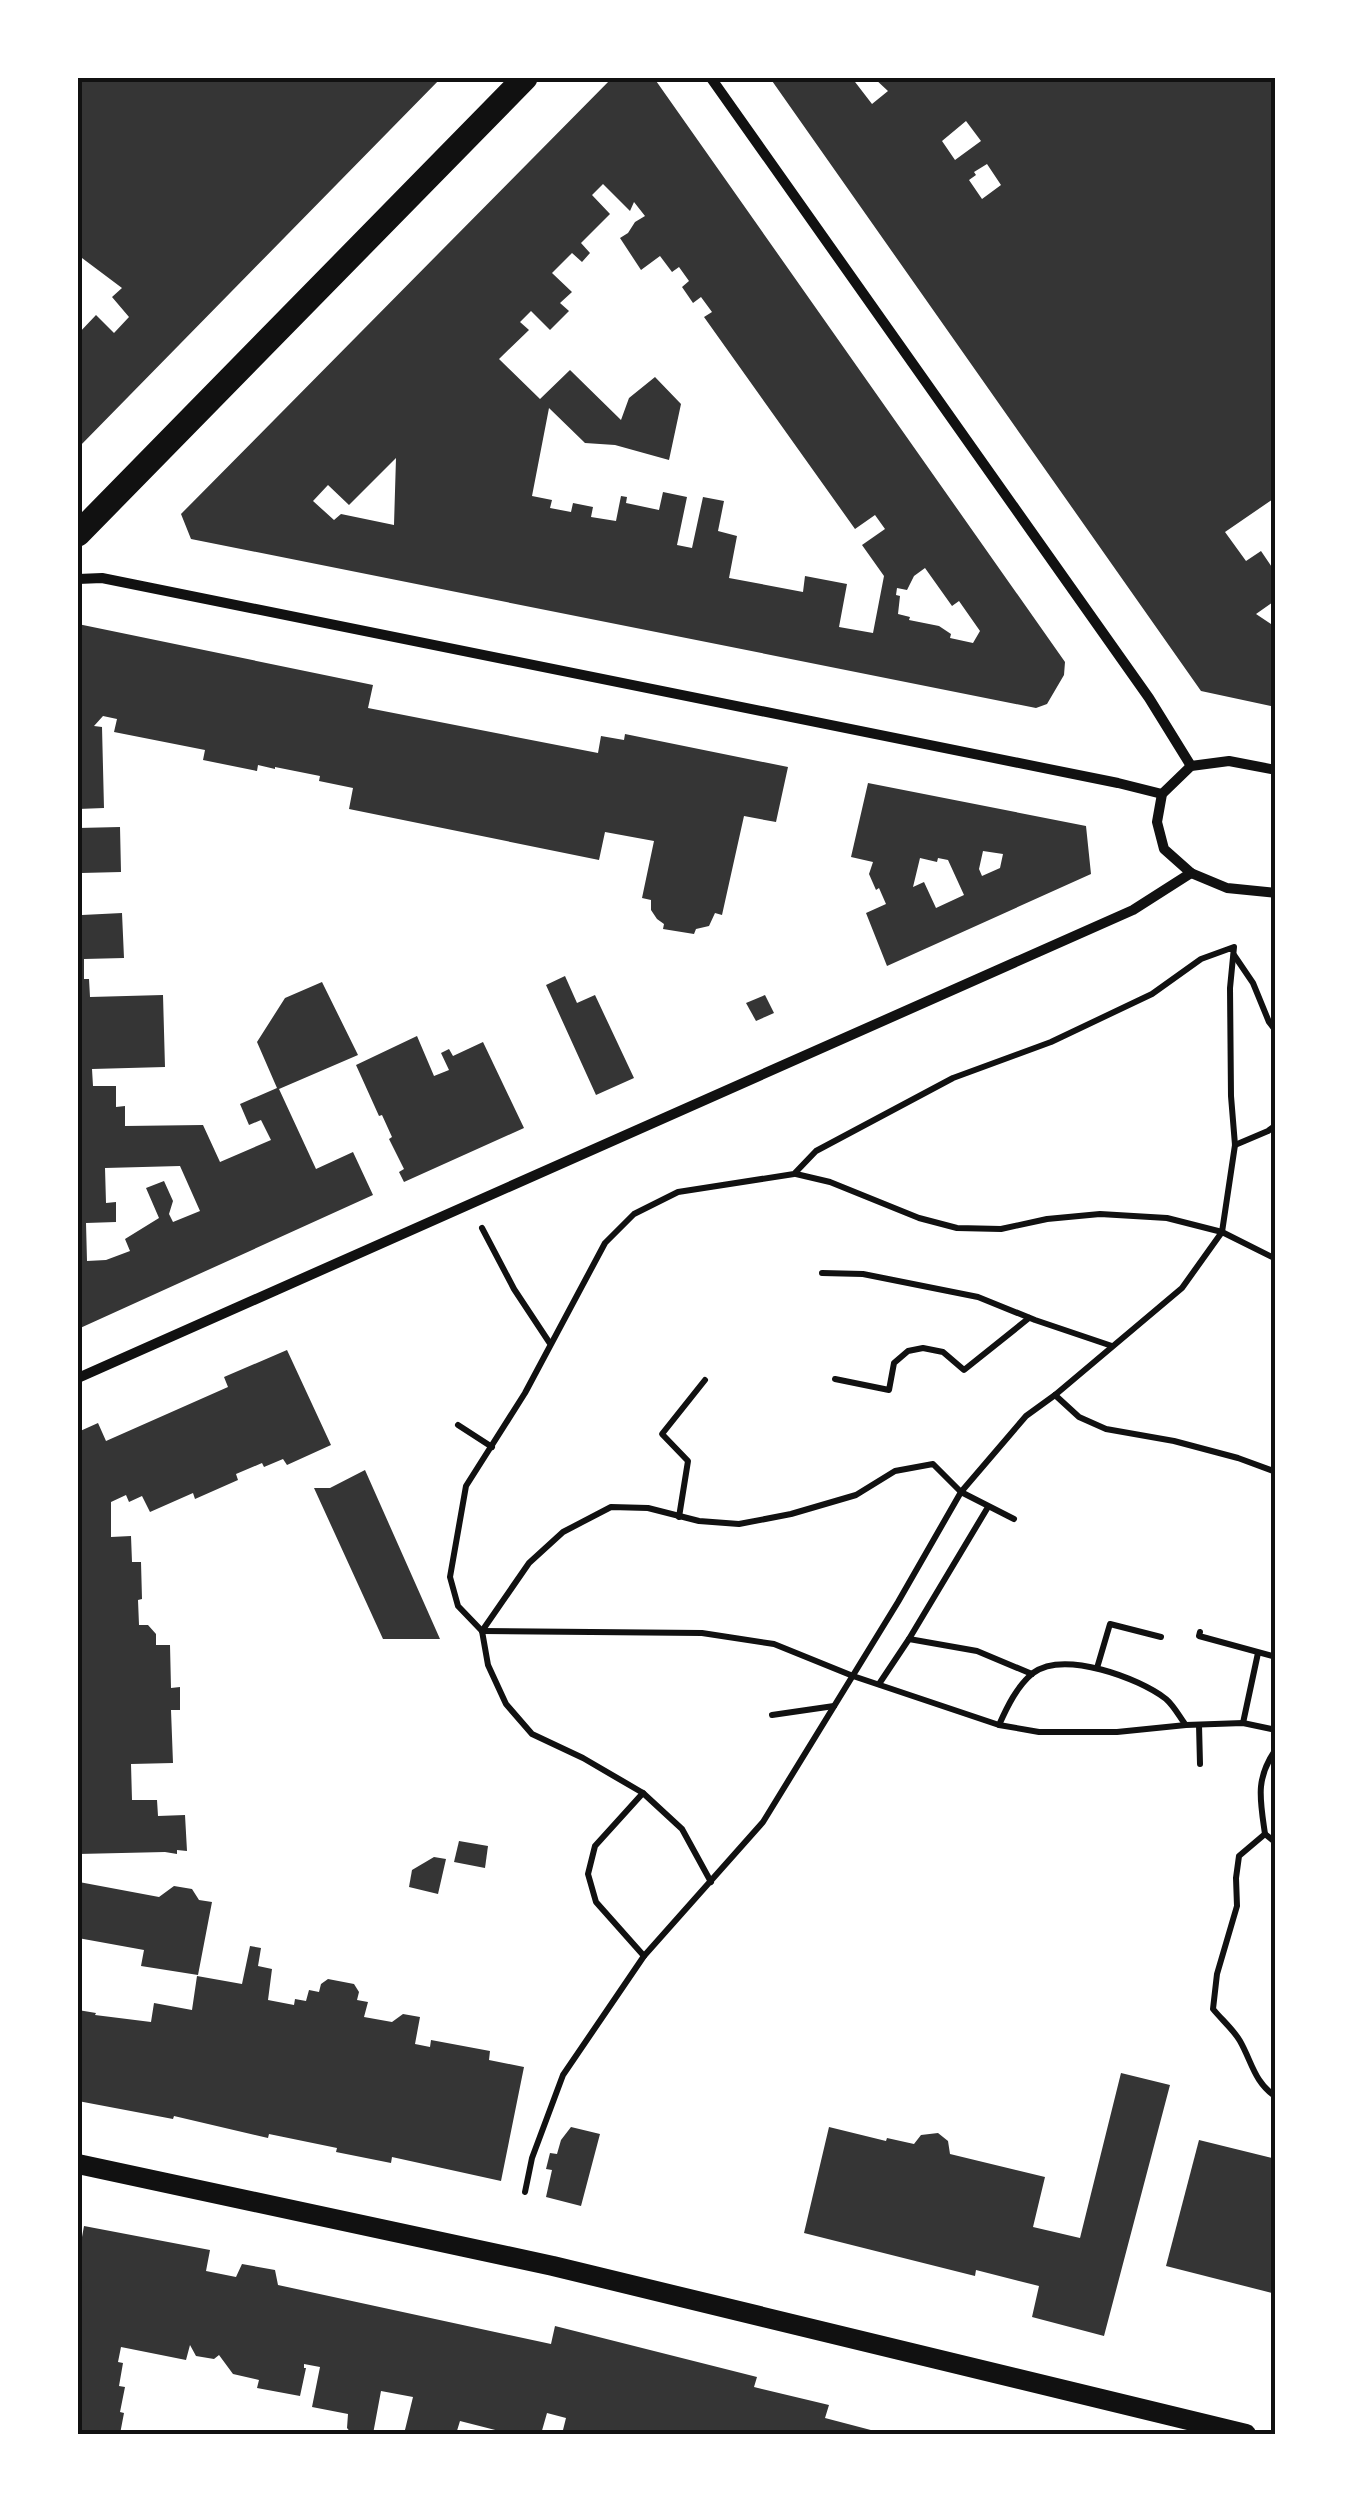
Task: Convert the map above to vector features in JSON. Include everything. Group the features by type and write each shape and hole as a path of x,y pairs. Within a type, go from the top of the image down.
{"main road":[{"path":"78,534 525,78"},
{"path":"78,2164 553,2266 1246,2434"}],"street":[{"path":"711,78 1138,681 1191,766"},
{"path":"78,579 102,578 1162,794"},
{"path":"1276,770 1229,762 1191,766 1162,794 1157,822 1164,849 1192,873 1227,888 1276,893"},
{"path":"78,1378 1132,910 1192,873"}],"path":[{"path":"525,2192 532,2158 562,2075 644,1956 763,1822 961,1492 1026,1416 1182,1288 1222,1232 1235,1145 1230,988 1234,947 1201,959 1152,994 1051,1042 953,1078 816,1151 794,1174"},
{"path":"1234,954 1276,1032"},
{"path":"1235,1145 1276,1126"},
{"path":"711,1882 682,1829 643,1792 532,1734 506,1704 488,1665 482,1632 458,1606 450,1576 466,1486 525,1392 605,1243 634,1214 678,1192 794,1174 830,1182 920,1218 957,1228 1001,1228 1100,1214 1168,1218 1222,1232 1276,1259"},
{"path":"470,1205 514,1289 550,1343"},
{"path":"822,1273 863,1274 978,1297 1113,1346"},
{"path":"835,1379 889,1390 894,1362 908,1351 923,1348 944,1352 964,1370 1029,1318"},
{"path":"680,1517 688,1460 662,1434 705,1380"},
{"path":"1055,1395 1079,1416 1106,1428 1222,1454 1276,1472"},
{"path":"458,1425 492,1447"},
{"path":"482,1632 529,1564 562,1532 611,1507 648,1508 699,1521 739,1524 856,1495 895,1471 933,1464 961,1492 1014,1519"},
{"path":"878,1684 988,1507"},
{"path":"1097,1668 1110,1624 1161,1637"},
{"path":"482,1632 702,1633 774,1644 853,1676 999,1725 1039,1732 1117,1732 1242,1723 1276,1730"},
{"path":"1200,1632 1199,1636 1276,1657"},
{"path":"909,1639 977,1651 1032,1674"},
{"path":"1242,1723 1258,1653"},
{"path":"999,1725 1010,1700 1032,1674 1066,1663 1097,1668 1150,1689 1169,1702 1186,1725"},
{"path":"772,1715 835,1706"},
{"path":"1199,1724 1200,1764"},
{"path":"1276,1749 1262,1768 1260,1803 1265,1834 1276,1842"},
{"path":"643,1792 595,1846 588,1874 596,1902 644,1956"},
{"path":"1265,1834 1239,1856 1237,1906 1217,1974 1212,2009 1239,2040 1262,2086 1276,2096"}],"building":[{"path":"78,78 441,78 78,448 78,334 96,315 114,333 129,317 112,297 122,288 78,255"},
{"path":"612,78 654,78 1065,662 1064,675 1047,704 1036,708 191,539 181,514","holes":["603,184 630,211 634,202 645,216 620,238 641,270 660,256 672,272 679,267 689,281 682,287 693,303 701,297 712,312 704,317 855,529 875,515 885,529 862,545 884,576 873,633 839,627 847,584 805,576 803,592 729,578 737,536 718,531 724,501 703,497 692,548 677,545 687,497 663,492 659,510 626,503 627,497 621,496 616,521 591,517 593,507 573,503 571,512 550,508 552,500 532,496 549,408 585,443 615,445 669,460 681,404 655,377 629,398 621,420 570,370 540,399 499,359 529,330 520,322 531,311 550,330 569,311 560,303 572,292 552,273 572,253 582,262 590,253 581,243 610,214 592,195","396,458 394,525 341,514 334,520 313,501 328,485 349,505","925,568 952,606 959,601 980,631 973,643 950,638 951,634 939,626 898,614 897,588 907,590 914,576"]},
{"path":"770,78 852,78 872,104 888,91 874,78 1276,78 1276,497 1225,532 1246,561 1261,551 1276,573 1276,600 1256,614 1271,624 1276,617 1276,707 1201,691","holes":["966,121 981,141 955,160 942,141","987,164 1001,185 982,199 969,180"]},
{"path":"78,624 373,685 368,708 598,753 601,736 624,740 625,734 788,767 776,822 744,816 722,915 715,913 709,926 696,929 694,934 663,929 664,924 651,910 651,900 642,898 654,841 605,832 599,860 349,809 353,788 319,781 320,776 275,767 258,765 257,771 203,760 205,750 114,732 117,719 103,716 94,726 102,727 104,808 78,809"},
{"path":"868,783 1086,826 1091,874 887,966 866,913 886,904 869,874 873,862 851,857","holes":["983,851 1003,854 1000,868 982,876 979,869","920,858 948,860 964,895 936,908 924,882 913,887"]},
{"path":"120,827 121,872 81,873 82,915 122,913 124,958 84,959 84,979 89,979 90,997 163,995 165,1067 92,1069 93,1086 116,1086 116,1107 125,1106 125,1126 203,1125 220,1162 271,1140 261,1120 249,1125 240,1104 277,1088 257,1042 285,998 322,982 358,1055 279,1089 316,1169 353,1152 373,1195 78,1329 78,828","holes":["180,1166 200,1211 173,1222 169,1214 173,1201 164,1181 146,1188 159,1218 125,1239 130,1251 106,1260 87,1261 86,1223 116,1222 116,1202 106,1203 105,1168"]},
{"path":"565,976 577,1003 595,995 634,1078 596,1095 546,985"},
{"path":"765,995 774,1013 756,1021 746,1003"},
{"path":"417,1036 434,1076 449,1070 441,1053 449,1049 453,1056 483,1042 524,1128 404,1182 399,1172 404,1169 389,1139 392,1137 356,1065"},
{"path":"287,1350 331,1445 287,1465 283,1459 264,1467 262,1463 236,1474 238,1480 195,1499 193,1493 150,1512 142,1496 129,1502 126,1495 111,1502 111,1537 131,1536 132,1562 141,1562 139,1625 148,1625 156,1634 156,1645 170,1645 171,1688 180,1687 180,1710 171,1710 173,1763 131,1764 132,1800 157,1800 158,1816 185,1815 187,1851 78,1854 78,1432 98,1423 106,1441 228,1387 224,1377"},
{"path":"365,1470 440,1639 383,1639 314,1488 330,1488"},
{"path":"459,1841 488,1846 485,1868 454,1862"},
{"path":"434,1857 446,1859 438,1894 409,1887 412,1870"},
{"path":"79,1882 159,1897 174,1886 192,1889 199,1900 212,1902 198,1975 141,1966 144,1950 78,1938"},
{"path":"250,1946 261,1948 258,1966 272,1969 268,2000 294,2005 295,1999 306,2001 309,1990 319,1992 328,1979 354,1984 359,1992 357,2000 368,2002 364,2017 392,2022 403,2014 420,2017 415,2044 430,2047 431,2040 490,2051 489,2060 524,2067 501,2181 392,2157 391,2163 269,2134 268,2138 174,2116 173,2119 78,2101 78,2010 151,2022 154,2003 192,2010 197,1976 242,1984"},
{"path":"1121,2073 1170,2085 1104,2336 1032,2317 1039,2286 976,2270 975,2276 804,2233 829,2127 914,2144 921,2135 938,2133 948,2141 950,2154 1045,2177 1033,2227 1080,2238"},
{"path":"571,2127 600,2134 581,2206 546,2197 552,2170 546,2169 550,2153 557,2154"},
{"path":"1199,2140 1276,2159 1276,2294 1166,2266"},
{"path":"84,2226 210,2250 206,2271 236,2277 242,2264 275,2270 278,2285 551,2344 555,2326 757,2377 754,2387 829,2405 825,2418 886,2434 562,2434 566,2418 547,2413 541,2434 511,2434 460,2421 456,2434 404,2434 413,2397 381,2391 373,2434 352,2434 347,2428 348,2414 312,2407 320,2367 304,2364 300,2396 257,2388 259,2380 233,2374 219,2355 214,2359 196,2356 190,2345 186,2360 121,2347 119,2386 125,2387 120,2434 78,2434 78,2248"}]}
